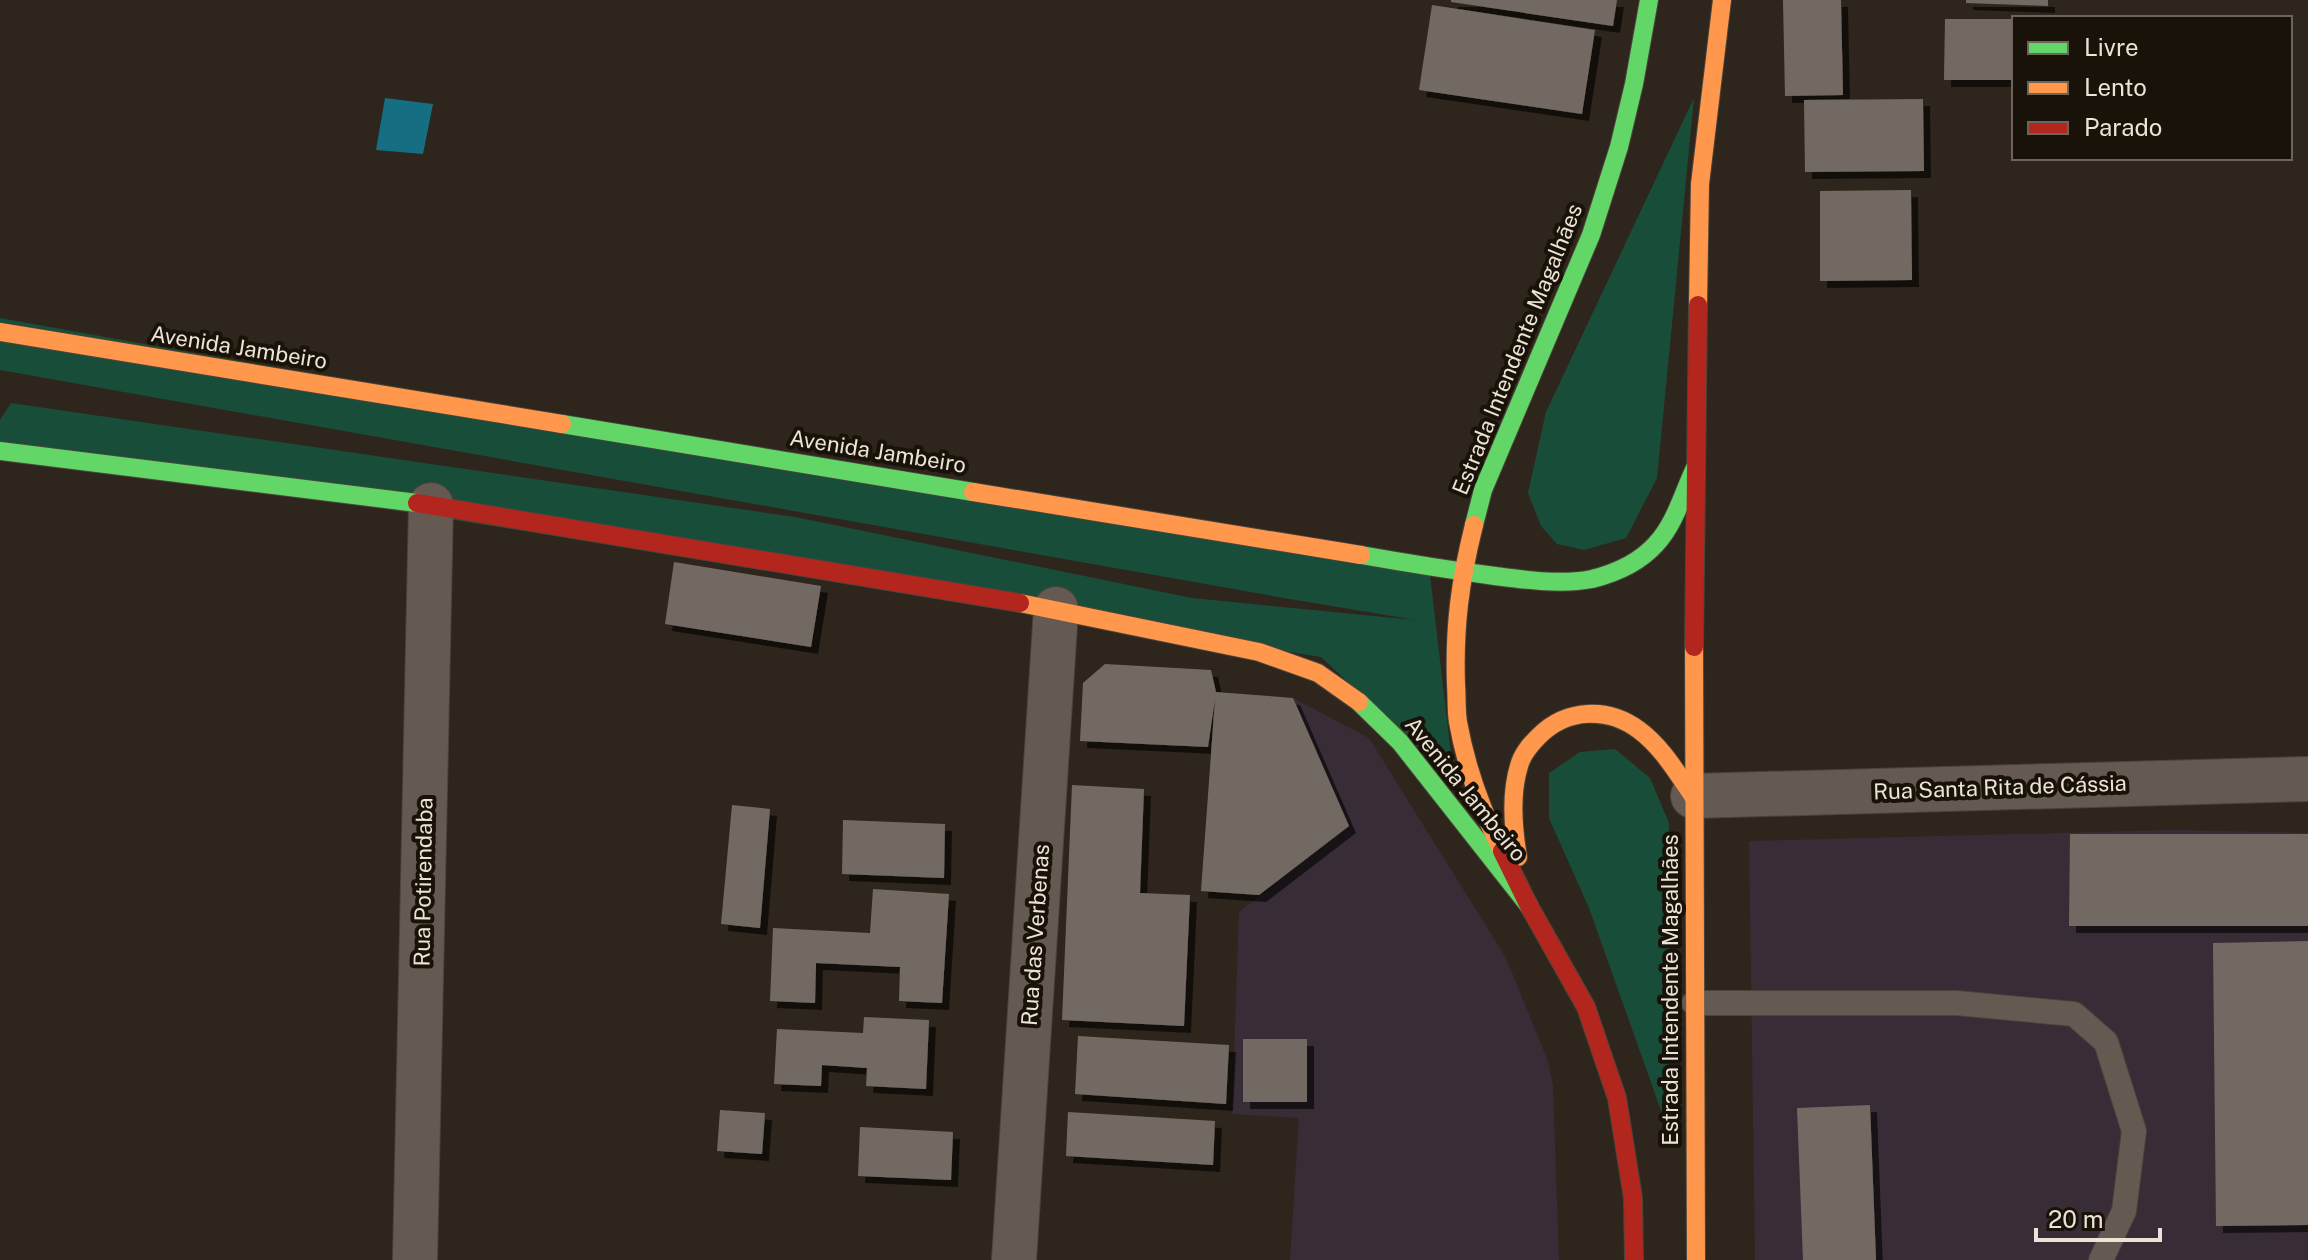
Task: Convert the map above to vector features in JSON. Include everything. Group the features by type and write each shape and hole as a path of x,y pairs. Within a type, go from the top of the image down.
{"main road":[{"name":"Estrada Intendente Magalhães","path":"1634,1260 1633,1198 1617,1098 1586,1007 1529,906 1474,787 1458,721 1456,641 1462,572 1483,490 1591,235 1622,135 1649,0"},
{"name":"Estrada Intendente Magalhães","path":"1696,1260 1693,796 1700,184 1722,0"},
{"name":"Avenida Jambeiro","path":"0,332 1462,572 1569,582 1598,579 1624,569 1655,544 1695,468"},
{"name":"Avenida Jambeiro","path":"0,451 431,505 1056,609 1259,652 1318,673 1356,700 1400,742 1529,906"},
{"path":"1529,906 1517,851 1512,794 1523,755 1545,728 1569,715 1608,714 1639,730 1670,762 1693,796"}],"street":[{"name":"Rua Potirendaba","path":"415,1260 431,505"},
{"name":"Rua das Verbenas","path":"1014,1260 1056,609"},
{"name":"Rua Santa Rita de Cássia","path":"1693,796 2308,779"}],"lane":[{"path":"1694,1003 1956,1003 2074,1014 2106,1042 2134,1131 2124,1211 2101,1260"}],"shaded area":[{"path":"1293,698 1369,738 1506,958 1548,1061 1553,1085 1559,1260 1290,1260 1299,1118 1232,1114 1239,912 1349,826"},
{"path":"2172,830 2308,833 2308,1260 1755,1260 1749,841"}],"green space":[{"path":"1694,98 1657,478 1626,538 1584,550 1557,544 1541,526 1528,493 1546,412"},
{"path":"0,318 1430,575 1454,780 1321,657 0,448 0,420 11,403 795,517 1192,598 1415,620 0,370"},
{"path":"1615,749 1650,778 1669,823 1669,1133 1589,908 1549,818 1549,773 1580,752"}],"water":[{"path":"385,98 433,104 423,154 376,150"}],"building":[{"path":"1451,0 1617,0 1613,26"},
{"path":"1783,0 1841,0 1843,95 1785,96"},
{"path":"1966,0 2048,0 2048,6 1966,3"},
{"path":"1432,5 1595,30 1582,114 1419,90"},
{"path":"1945,19 2011,19 2011,80 1944,80"},
{"path":"1923,99 1924,171 1805,172 1804,100"},
{"path":"1911,190 1912,280 1820,281 1820,191"},
{"path":"674,562 821,586 811,647 665,624"},
{"path":"1105,664 1211,670 1216,692 1293,698 1349,826 1259,895 1201,891 1215,699 1208,747 1080,741 1083,683"},
{"path":"1072,785 1144,789 1140,893 1190,895 1184,1026 1062,1020"},
{"path":"732,805 770,809 760,928 721,924"},
{"path":"843,820 945,824 944,878 842,874"},
{"path":"2070,834 2308,834 2308,926 2069,926"},
{"path":"873,889 949,894 942,1003 899,1001 900,967 816,963 815,1003 770,1001 773,928 870,933"},
{"path":"2308,941 2308,1225 2216,1226 2213,943"},
{"path":"864,1017 929,1020 926,1089 866,1086 867,1068 822,1065 821,1086 774,1084 777,1029 863,1033"},
{"path":"1078,1036 1229,1045 1226,1104 1075,1094"},
{"path":"1243,1039 1307,1039 1307,1102 1243,1102"},
{"path":"1870,1105 1876,1260 1803,1260 1797,1108"},
{"path":"720,1110 765,1113 762,1154 717,1151"},
{"path":"1068,1112 1215,1121 1213,1165 1066,1156"},
{"path":"860,1127 953,1132 951,1180 858,1176"}],"traffic: fast":[{"path":"1474,525 1483,490 1591,235 1619,147 1649,0"},
{"path":"562,424 973,492"},
{"path":"0,451 417,503"},
{"path":"1361,555 1531,580 1568,582 1592,579 1627,566 1656,544 1674,518 1695,468"},
{"path":"1359,702 1400,742 1529,906"}],"traffic: slow":[{"path":"1698,305 1700,184 1722,0"},
{"path":"0,332 562,424"},
{"path":"973,492 1361,555"},
{"path":"1474,525 1457,624 1457,713 1470,772 1502,851"},
{"path":"1020,603 1259,652 1318,673 1359,702"},
{"path":"1694,647 1696,1260"},
{"path":"1518,857 1513,800 1520,762 1539,736 1562,720 1601,714 1627,723 1655,744 1693,796"}],"traffic: jam":[{"path":"1694,647 1698,305"},
{"path":"417,503 1020,603"},
{"path":"1502,851 1586,1007 1617,1098 1633,1198 1634,1260"}]}
